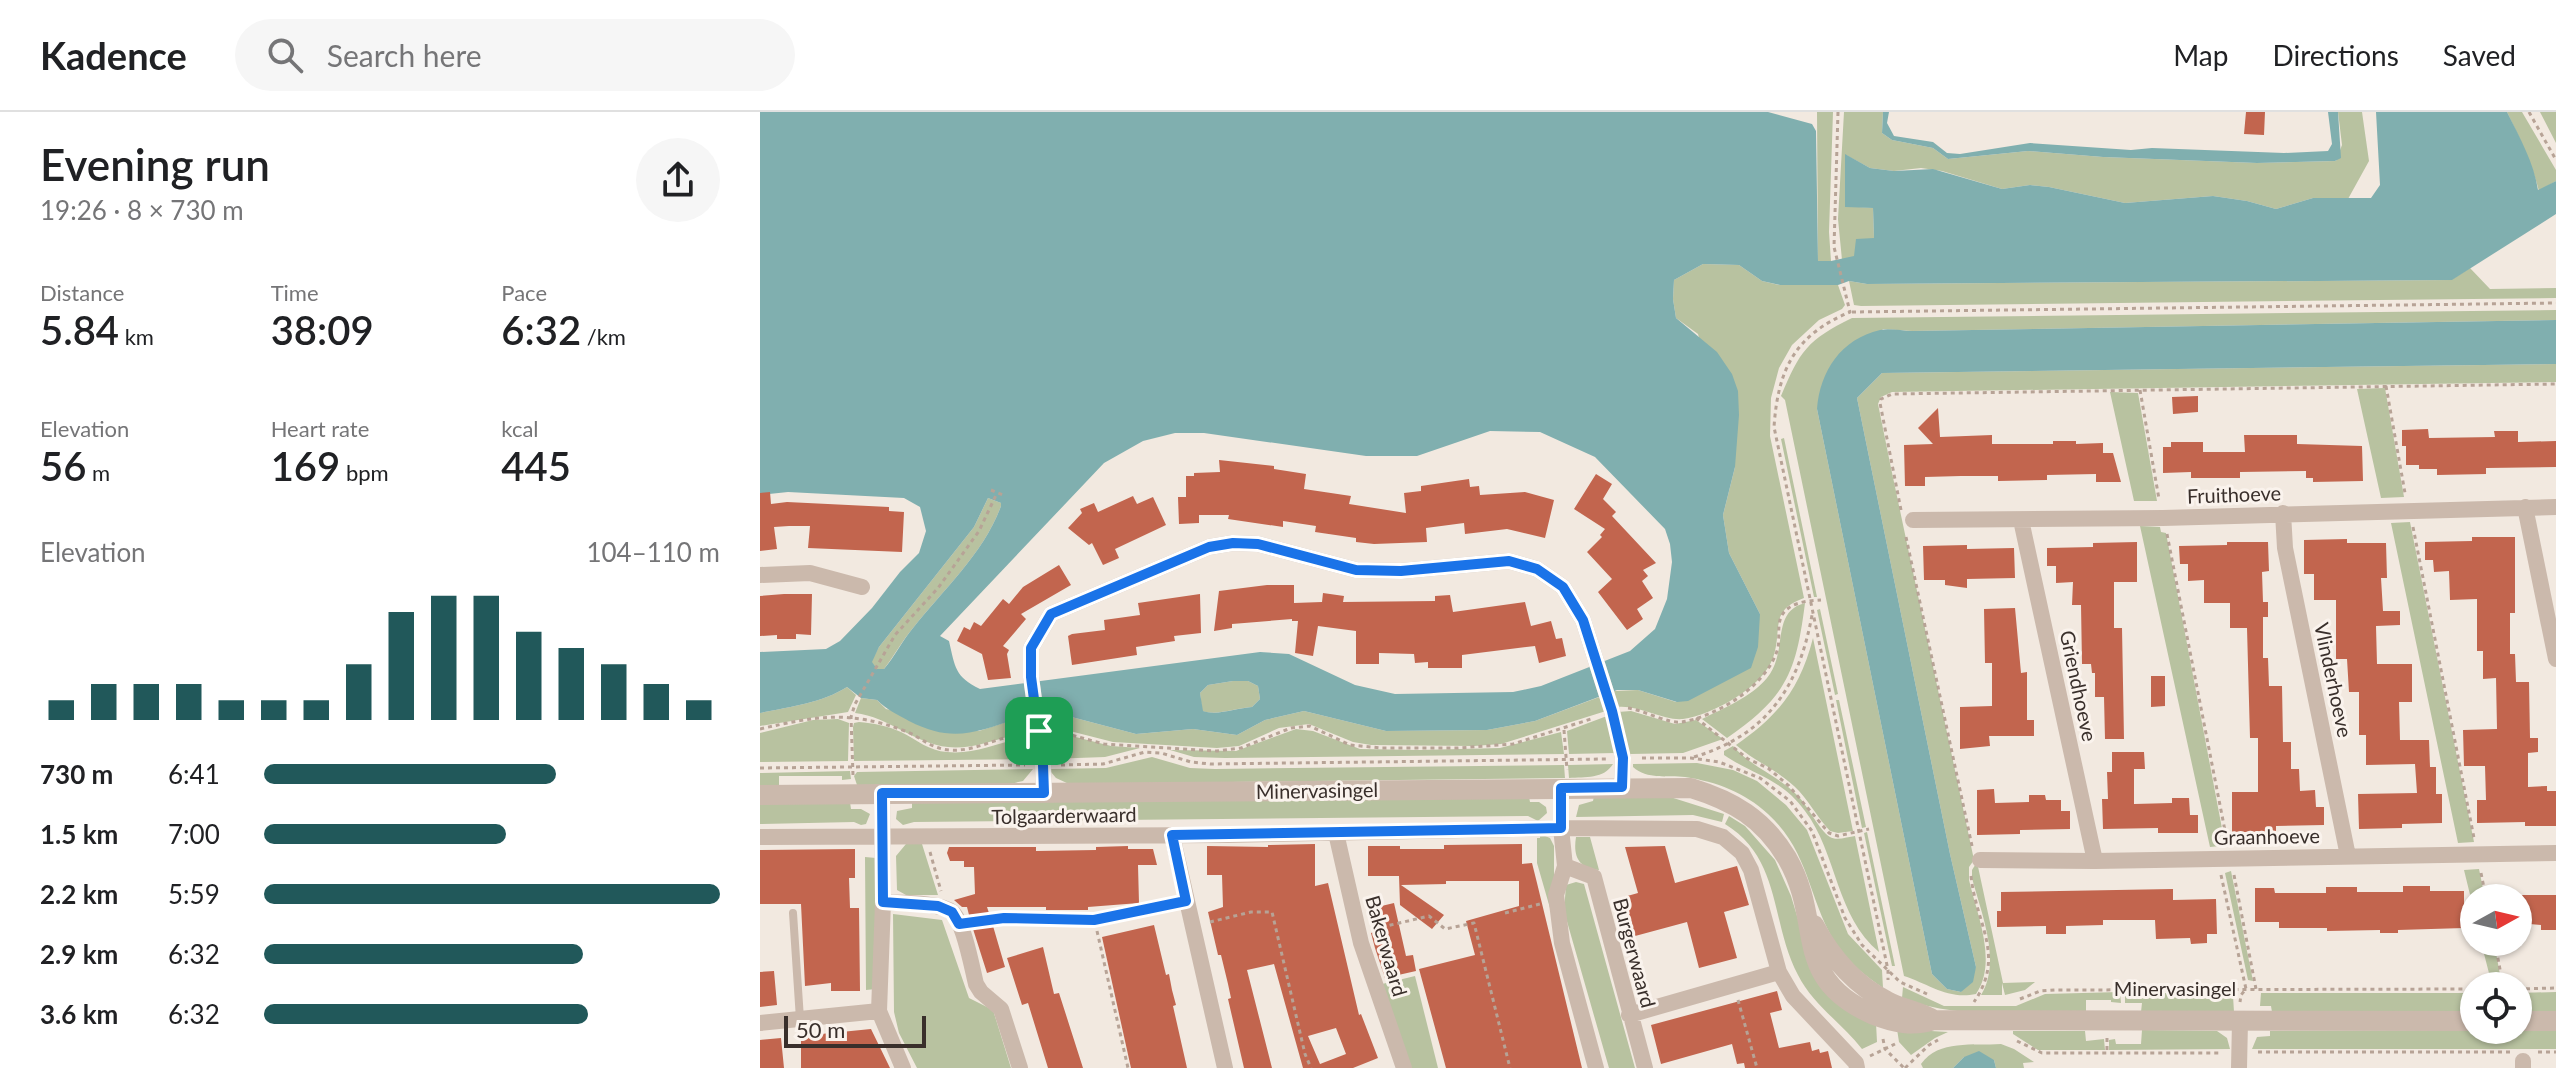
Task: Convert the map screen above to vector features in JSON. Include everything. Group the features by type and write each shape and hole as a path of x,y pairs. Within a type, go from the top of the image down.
{"street":[{"path":"2525,507 2556,659"},
{"name":"Fruithoeve","path":"1908,520 2163,518 2556,507"},
{"name":"Vlinderhoeve","path":"2283,513 2285,548 2348,856"},
{"name":"Griendhoeve","path":"2021,520 2095,861"},
{"path":"1044,793 1031,677 1031,648 1051,614 1209,547 1233,543 1258,544 1356,570 1401,571 1509,561 1537,569 1563,587 1583,620 1623,758 1622,787"},
{"path":"760,575 810,573 862,587"},
{"path":"1561,788 1565,866 1556,895 1562,943 1596,1068"},
{"name":"Minervasingel","path":"760,795 1691,788 1737,805 1772,837 1787,859 1808,914 1838,962 1886,1010 1934,1020 2460,1021"},
{"path":"882,793 883,902 879,1011 903,1068"},
{"name":"Tolgaarderwaard","path":"760,837 925,838 1561,828 1697,829 1723,837 1742,853 1751,870 1779,972 1793,996 1856,1063 1857,1068"},
{"name":"Bakerwaard","path":"1336,833 1358,933 1404,1068"},
{"path":"1172,835 1225,1068"},
{"name":"Graanhoeve","path":"1974,858 2095,861 2556,853"},
{"name":"Burgerwaard","path":"1565,866 1594,877 1645,1068"},
{"path":"883,902 938,906 952,912 959,924 976,984 1001,1009 1020,1068"},
{"path":"1629,1015 1779,972"},
{"path":"760,1023 879,1011"},
{"path":"2532,1021 2556,1021"},
{"path":"2239,1068 2240,1022"}],"lane":[{"path":"959,924 1004,918 1094,920 1186,901"},
{"path":"793,913 800,1019"}],"path":[{"path":"1838,112 1833,235 1836,260 1850,312"},
{"path":"2529,112 2556,160"},
{"path":"1904,1068 1885,1049 1883,1028 1888,970 1776,445 1777,393 1790,360 1801,343 1816,329 1850,312 2556,303"},
{"path":"1908,520 1880,403 1892,394 2556,384"},
{"path":"2386,386 2483,884"},
{"path":"2140,390 2246,989"},
{"path":"991,490 1003,495"},
{"path":"852,766 851,717 855,704 895,635 938,588 979,531 997,493"},
{"path":"1906,537 1974,858 1971,879 1990,963 1986,984 1974,1002"},
{"path":"760,729 825,715 851,717 908,732 935,748 954,750 976,748 1039,730 1078,735 1104,744 1217,751 1241,748 1291,728 1310,726 1350,745 1382,748 1496,747 1564,730 1610,706 1640,709 1682,722 1696,718 1735,700 1767,674 1778,649 1779,624 1783,613 1795,604 1821,600"},
{"path":"1691,758 1730,743 1760,722 1785,695 1807,645 1812,614"},
{"path":"1696,718 1748,759 1768,768 1789,786 1829,833 1838,836 1869,829"},
{"path":"1561,788 1567,776 1564,730"},
{"path":"925,838 947,910"},
{"path":"2224,858 2256,989"},
{"path":"1505,913 1545,903"},
{"path":"1191,926 1251,912 1272,912 1305,1054 1311,1068"},
{"path":"1358,933 1429,916 1445,929 1474,923 1510,1068"},
{"path":"1094,920 1128,1068"},
{"path":"1888,970 1900,982 1931,997"},
{"path":"1734,985 1757,1068"},
{"path":"2532,989 2556,988"},
{"name":"Minervasingel","path":"2016,1000 2040,991 2055,990 2460,989"},
{"path":"2106,1032 2107,1054"},
{"path":"1885,1049 1895,1044"}],"green space":[{"path":"1817,112 1833,112 1831,261 1818,261"},
{"path":"1844,112 1883,112 1882,133 1892,140 1933,148 1948,159 2028,151 2257,163 2336,161 2342,145 2338,112 2362,112 2369,161 2348,199 2313,198 2276,209 2213,196 2125,203 2049,187 2030,185 2002,189 1942,171 1870,168 1846,155 1845,206 1873,208 1874,238 1854,257 1842,260 1838,219"},
{"path":"2507,112 2522,112 2556,170 2556,181 2539,191 2529,161"},
{"path":"2540,112 2556,112 2556,143"},
{"path":"1703,264 1739,265 1762,281 1779,285 1838,285 1845,305 1819,320 1792,345 1779,368 1771,398 1770,436 1804,598 1793,603 1781,615 1773,658 1758,680 1721,706 1695,716 1675,719 1633,708 1616,707 1614,691 1638,690 1676,702 1760,614 1729,553 1723,515 1735,467 1698,334 1676,318 1674,280"},
{"path":"2470,268 2490,289 2556,288 2556,298 1861,306 1854,305 1849,281 1867,284 2451,280"},
{"path":"2556,310 2556,320 1883,329 1817,409 1932,974 1947,989 1961,992 1976,967 1857,398 1882,373 2556,364 2556,382 1892,392 1881,397 1878,404 1974,860 1969,867 1969,880 1986,953 1982,981 1976,994 1948,993 1904,976 1785,400 1781,396 1807,348 1825,333 1852,318"},
{"path":"2385,388 2404,497 2381,498 2357,389"},
{"path":"2110,392 2138,393 2157,501 2134,501"},
{"path":"1784,438 1817,597 1814,597 1781,439"},
{"path":"988,498 1001,503 1001,506 984,540 884,669 877,669 871,662 879,647 974,527"},
{"path":"2410,522 2474,842 2458,843 2391,523"},
{"path":"2140,526 2160,527 2161,532 2166,533 2224,839 2220,840 2220,846 2210,847"},
{"path":"1805,603 1797,648 1785,682 1763,710 1727,738 1702,719 1761,685 1774,667 1787,615"},
{"path":"1820,609 1838,694 1835,695 1817,610"},
{"path":"1813,638 1853,831 1830,831 1794,786 1736,745 1764,723 1785,700 1801,672"},
{"path":"1248,681 1258,686 1260,699 1252,707 1220,712 1202,711 1200,693 1208,685"},
{"path":"847,687 856,695 848,712 760,726 760,713 816,701"},
{"path":"1602,696 1606,711 1501,744 1474,746 1371,745 1353,742 1309,724 1279,728 1239,746 1217,748 1113,742 1062,729 1047,729 1046,719 1064,715 1136,734 1193,729 1237,735 1265,720 1304,711 1386,731 1487,730 1535,721"},
{"path":"861,698 877,700 886,709 979,731 1019,718 1033,722 1033,730 969,746 936,745 867,715 855,713"},
{"path":"1836,700 1839,700 1866,827 1862,828"},
{"path":"1631,711 1675,724 1696,720 1723,739 1683,753 1630,754 1618,712"},
{"path":"1607,716 1615,753 1569,754 1567,731"},
{"path":"838,719 849,723 848,761 760,762 760,733 813,720"},
{"path":"854,723 891,728 929,747 947,752 980,749 1034,735 1036,759 854,761 853,727"},
{"path":"1296,729 1313,731 1360,749 1419,750 1500,748 1561,732 1564,754 1225,758 1194,757 1170,750 1236,751"},
{"path":"1060,733 1111,746 1140,748 1105,757 1049,759 1046,734"},
{"path":"1733,746 1798,796 1830,837 1855,836 1879,952 1854,921 1816,828 1805,811 1777,784 1724,755 1724,751"},
{"path":"1152,757 1190,768 1215,769 1564,765 1565,778 1069,784 1051,772 1051,769 1106,768"},
{"path":"1697,763 1733,770 1757,781 1786,805 1807,830 1848,934 1882,970 1883,988 1853,964 1838,947 1820,913 1793,845 1768,814 1740,794 1719,785 1685,777 1651,775 1633,767 1633,764"},
{"path":"1613,764 1599,775 1569,778 1568,765"},
{"path":"1033,769 1023,781 1010,784 857,785 854,776 857,772"},
{"path":"850,771 851,779 842,780 842,776 779,776 779,785 760,785 760,773"},
{"path":"1594,796 1667,796 1724,814 1722,822 1693,815 1576,817 1579,805 1593,801"},
{"path":"1529,797 1530,802 1539,802 1546,807 1547,813 1538,821 1528,816 914,822 903,825 896,819 897,811 912,808 912,803"},
{"path":"850,802 851,809 861,809 870,814 866,824 760,824 760,804"},
{"path":"1729,816 1745,826 1775,860 1791,896 1804,939 1876,1023 1877,1042 1862,1049 1804,986 1789,955 1766,873 1743,838 1725,824"},
{"path":"1867,832 1895,966 1892,966 1864,833"},
{"path":"1540,834 1550,838 1554,846 1554,922 1537,863 1537,838"},
{"path":"1576,837 1590,837 1599,870 1586,867 1578,860"},
{"path":"906,844 922,844 938,895 906,895 897,890 896,856"},
{"path":"865,857 876,858 876,989 866,990"},
{"path":"1977,862 2003,983 2035,982 2025,990 2005,995 2002,983 2002,995 1981,995 1987,982 1990,952 1972,878"},
{"path":"2479,869 2482,884 2467,884 2464,870"},
{"path":"2231,871 2253,981 2248,980 2225,873"},
{"path":"1576,882 1584,884 1635,1068 1609,1068 1564,911 1566,885"},
{"path":"893,914 942,920 969,998 993,1010 1011,1068 917,1068 899,1033 894,1012"},
{"path":"2485,956 2497,956 2500,972 2489,972"},
{"path":"1415,976 1438,1068 1411,1068 1378,985"},
{"path":"1903,987 1944,1006 2016,1006 2045,994 2120,992 2121,1003 2086,1000 2086,1012 1969,1012 1923,1005 1902,998"},
{"path":"2556,992 2556,1011 2532,1012 2532,993"},
{"path":"2125,993 2230,993 2234,1012 2141,1012 2142,1003 2125,1003"},
{"path":"2261,993 2460,993 2460,1012 2272,1012 2271,1006 2260,1006"},
{"path":"1897,1029 1948,1032 1911,1055 1899,1042"},
{"path":"2142,1030 2217,1031 2227,1038 2230,1049 2109,1050 2109,1040 2115,1039 2116,1044 2141,1044"},
{"path":"2460,1030 2460,1044 2532,1044 2532,1030 2556,1030 2556,1049 2252,1049 2257,1037 2270,1036 2270,1031"},
{"path":"2013,1031 2085,1031 2086,1041 2104,1039 2105,1050 2038,1050"},
{"path":"2001,1044 2034,1062 2023,1063 2024,1068 1996,1068 1994,1060 1964,1057 1953,1068 1923,1068 1921,1064 1928,1056 1947,1047"}],"water":[{"path":"760,112 1768,112 1812,124 1816,131 1818,261 1854,256 1856,239 1874,238 1873,208 1845,207 1845,154 1870,168 1894,171 1933,169 2002,189 2030,185 2049,187 2125,203 2213,196 2276,209 2313,198 2371,198 2380,185 2376,112 2507,112 2530,160 2538,190 2556,181 2556,214 2452,280 1867,284 1849,281 1838,285 1780,285 1762,281 1739,265 1703,264 1674,280 1676,318 1717,352 1732,374 1738,391 1735,467 1723,515 1729,553 1760,614 1758,647 1751,668 1688,701 1677,702 1638,690 1617,690 1535,721 1487,730 1386,731 1304,711 1265,720 1237,735 1193,729 1136,734 1064,715 1024,723 1019,718 989,728 951,734 924,728 877,700 861,698 847,687 816,701 760,713 760,652 826,649 840,641 919,553 926,531 920,507 904,498 788,492 760,495","holes":["1490,431 1540,432 1595,457 1665,529 1672,562 1667,599 1655,629 1630,651 1541,686 1513,692 1395,694 1355,685 1289,654 1260,652 980,689 961,675 949,641 940,636 1104,463 1143,441 1175,433 1204,433 1366,456 1417,456","988,498 1001,503 994,523 974,555 909,633 884,669 877,669 872,662 879,647 974,527","1248,681 1258,686 1260,699 1252,707 1221,712 1203,711 1200,693 1208,685"]},
{"path":"1883,112 1889,112 1887,123 1894,136 1933,142 1947,153 1960,154 2030,143 2131,150 2328,151 2332,144 2328,112 2338,112 2341,158 2335,161 2257,163 2028,151 1948,159 1933,148 1892,140 1882,133"},
{"path":"2556,320 2556,364 1882,373 1857,398 1976,967 1973,982 1961,992 1947,989 1932,974 1817,409 1828,370 1844,349 1866,334 1884,329"},
{"path":"1979,1051 1994,1060 1996,1068 1953,1068 1964,1057"}],"building":[{"path":"2246,112 2265,112 2264,135 2244,134"},
{"path":"2198,396 2198,412 2173,414 2172,397"},
{"path":"1938,408 1940,437 1992,435 1992,444 2053,444 2053,441 2103,443 2103,453 2113,453 2121,482 2096,482 2096,474 2047,475 2047,480 1998,481 1998,476 1961,476 1925,477 1925,486 1905,486 1904,445 1933,444 1918,428"},
{"path":"2428,429 2429,438 2495,437 2494,431 2518,431 2518,442 2556,441 2556,467 2486,468 2486,474 2437,475 2437,469 2406,465 2402,430"},
{"path":"2244,435 2297,435 2297,444 2362,446 2363,481 2313,482 2313,478 2306,478 2306,471 2240,472 2240,478 2191,478 2191,472 2163,473 2163,447 2171,447 2171,442 2203,442 2203,452 2245,452"},
{"path":"1219,460 1274,466 1274,469 1306,474 1304,489 1351,496 1349,504 1406,513 1404,493 1421,491 1421,486 1469,479 1470,487 1479,486 1480,495 1525,492 1554,500 1545,538 1507,529 1465,534 1464,523 1426,528 1427,542 1374,544 1315,532 1316,526 1283,521 1283,527 1228,519 1229,515 1199,515 1199,523 1179,524 1178,497 1186,497 1186,476 1220,472"},
{"path":"1596,474 1612,484 1603,499 1616,512 1612,516 1656,563 1643,570 1648,576 1642,581 1653,598 1637,609 1643,619 1627,630 1598,592 1612,579 1587,552 1602,537 1600,535 1605,529 1574,509"},
{"path":"770,492 771,504 787,502 889,507 889,511 904,512 902,552 808,548 810,526 774,527 777,549 760,551 760,493"},
{"path":"1133,496 1137,504 1153,497 1166,525 1115,549 1119,558 1103,565 1092,543 1089,545 1068,528 1082,513 1080,509 1094,503 1098,512"},
{"path":"2472,537 2515,537 2515,613 2510,613 2510,654 2515,654 2516,682 2529,682 2530,738 2538,738 2538,752 2528,753 2528,787 2547,786 2547,791 2556,791 2556,826 2525,826 2525,822 2477,823 2477,800 2486,800 2485,766 2464,766 2463,730 2497,729 2496,678 2483,679 2483,651 2477,651 2477,599 2450,600 2449,571 2434,572 2433,560 2425,560 2425,542 2472,541"},
{"path":"2347,539 2347,543 2386,543 2387,578 2381,578 2383,611 2400,611 2400,625 2376,626 2377,664 2412,664 2412,702 2399,702 2400,740 2429,740 2430,767 2436,767 2436,794 2442,794 2442,823 2359,829 2358,794 2417,793 2415,764 2366,765 2366,735 2359,735 2359,692 2349,692 2347,659 2336,659 2336,600 2314,600 2314,574 2304,574 2304,540"},
{"path":"2137,542 2137,582 2114,582 2114,628 2122,628 2124,739 2105,739 2104,697 2095,697 2095,673 2092,673 2091,664 2082,664 2081,605 2072,605 2073,582 2056,583 2056,566 2047,566 2047,548"},
{"path":"2227,542 2268,542 2269,571 2262,572 2263,602 2268,602 2268,617 2263,617 2263,658 2268,658 2269,686 2282,686 2283,742 2291,742 2291,769 2299,769 2300,791 2315,790 2316,807 2324,807 2324,825 2276,826 2276,832 2232,832 2232,792 2258,792 2258,738 2250,738 2247,628 2230,628 2230,603 2204,603 2204,580 2188,581 2188,564 2180,564 2179,546 2227,545"},
{"path":"1967,545 1967,549 2014,548 2015,578 1967,579 1967,588 1945,585 1945,580 1924,580 1923,546"},
{"path":"1059,565 1071,585 1021,614 1026,619 1003,646 1009,650 1011,678 988,680 982,654 957,641 964,627 970,630 974,622 981,626 1003,599 1009,604 1023,587"},
{"path":"1294,585 1294,603 1322,602 1323,593 1344,596 1343,602 1435,601 1435,596 1450,595 1453,612 1525,602 1531,626 1551,621 1556,639 1562,638 1566,656 1539,663 1535,646 1462,655 1462,668 1428,668 1428,662 1415,663 1414,654 1379,653 1379,664 1356,664 1356,631 1318,626 1313,656 1295,653 1298,621 1292,619 1232,624 1232,628 1214,631 1219,591"},
{"path":"812,594 811,635 796,634 796,639 777,639 777,635 760,636 760,596"},
{"path":"1200,594 1201,633 1174,636 1175,641 1136,647 1137,655 1072,665 1068,636 1105,630 1104,620 1140,615 1138,603"},
{"path":"2015,608 2021,673 2027,672 2027,720 2034,720 2034,736 1989,736 1990,746 1960,749 1960,707 1992,706 1992,663 1985,663 1984,609"},
{"path":"2151,676 2165,676 2165,706 2151,707"},
{"path":"2112,752 2144,752 2145,769 2134,769 2134,804 2172,803 2172,798 2189,798 2190,815 2198,815 2198,833 2158,833 2158,828 2103,829 2102,799 2108,799 2107,772 2112,772"},
{"path":"1994,789 1995,803 2029,802 2029,795 2045,795 2046,800 2061,800 2061,811 2070,811 2070,829 1977,835 1977,790"},
{"path":"1315,844 1315,886 1328,883 1359,1015 1378,1058 1353,1068 1303,1068 1274,964 1247,970 1272,1068 1244,1068 1228,999 1231,998 1228,984 1208,912 1223,907 1222,875 1207,875 1207,846","holes":["1336,1028 1346,1054 1320,1064 1308,1036"]},
{"path":"1522,844 1522,864 1532,863 1582,1068 1446,1068 1419,969 1475,955 1466,921 1519,906 1519,881 1446,881 1446,884 1401,885 1444,915 1432,929 1400,905 1399,876 1368,876 1368,846 1444,849 1444,845"},
{"path":"1128,846 1128,849 1153,849 1157,865 1138,865 1139,903 1088,907 1088,910 987,907 989,913 969,915 967,907 954,900 975,894 974,867 964,867 964,861 950,861 947,853 949,847 1036,847 1036,851"},
{"path":"1665,846 1675,883 1737,866 1749,905 1724,912 1737,958 1699,968 1687,922 1624,939 1613,900 1638,893 1625,847"},
{"path":"855,849 855,878 849,878 850,908 859,908 860,991 831,991 831,983 805,986 801,904 760,904 760,850"},
{"path":"2403,886 2430,886 2430,891 2460,891 2460,928 2380,933 2380,930 2279,928 2279,922 2255,922 2255,888 2274,888 2275,893 2326,893 2326,887 2357,887 2357,892 2403,892"},
{"path":"2173,889 2173,900 2216,899 2217,934 2207,934 2207,943 2191,944 2190,938 2156,939 2155,920 2103,920 2103,925 2066,926 2066,934 2046,934 2046,926 1997,927 2001,892"},
{"path":"2532,895 2556,895 2556,930 2541,930 2541,925 2532,924"},
{"path":"1394,903 1406,956 1413,955 1416,971 1385,978 1371,933 1374,932 1369,909"},
{"path":"1154,925 1166,975 1169,974 1187,1068 1131,1068 1102,937"},
{"path":"993,926 1005,967 987,973 973,929"},
{"path":"1043,947 1054,994 1059,993 1083,1068 1048,1068 1028,1003 1022,1005 1007,958"},
{"path":"774,971 777,1005 760,1007 760,972"},
{"path":"1777,991 1782,1010 1770,1013 1779,1048 1810,1042 1812,1051 1828,1051 1832,1068 1745,1068 1744,1063 1737,1064 1732,1044 1661,1064 1651,1025"},
{"path":"871,1029 890,1068 801,1068 801,1036"},
{"path":"781,1038 784,1068 760,1068 760,1040"}],"route":[{"path":"1233,543 1258,544 1356,570 1401,571 1509,561 1537,569 1563,587 1583,620 1612,711 1623,758 1622,787 1561,788 1561,828 1172,835 1186,901 1094,920 1004,918 959,924 952,912 938,906 883,902 882,793 1044,793 1039,731 1031,677 1031,648 1051,614 1209,547 1233,543"}]}
